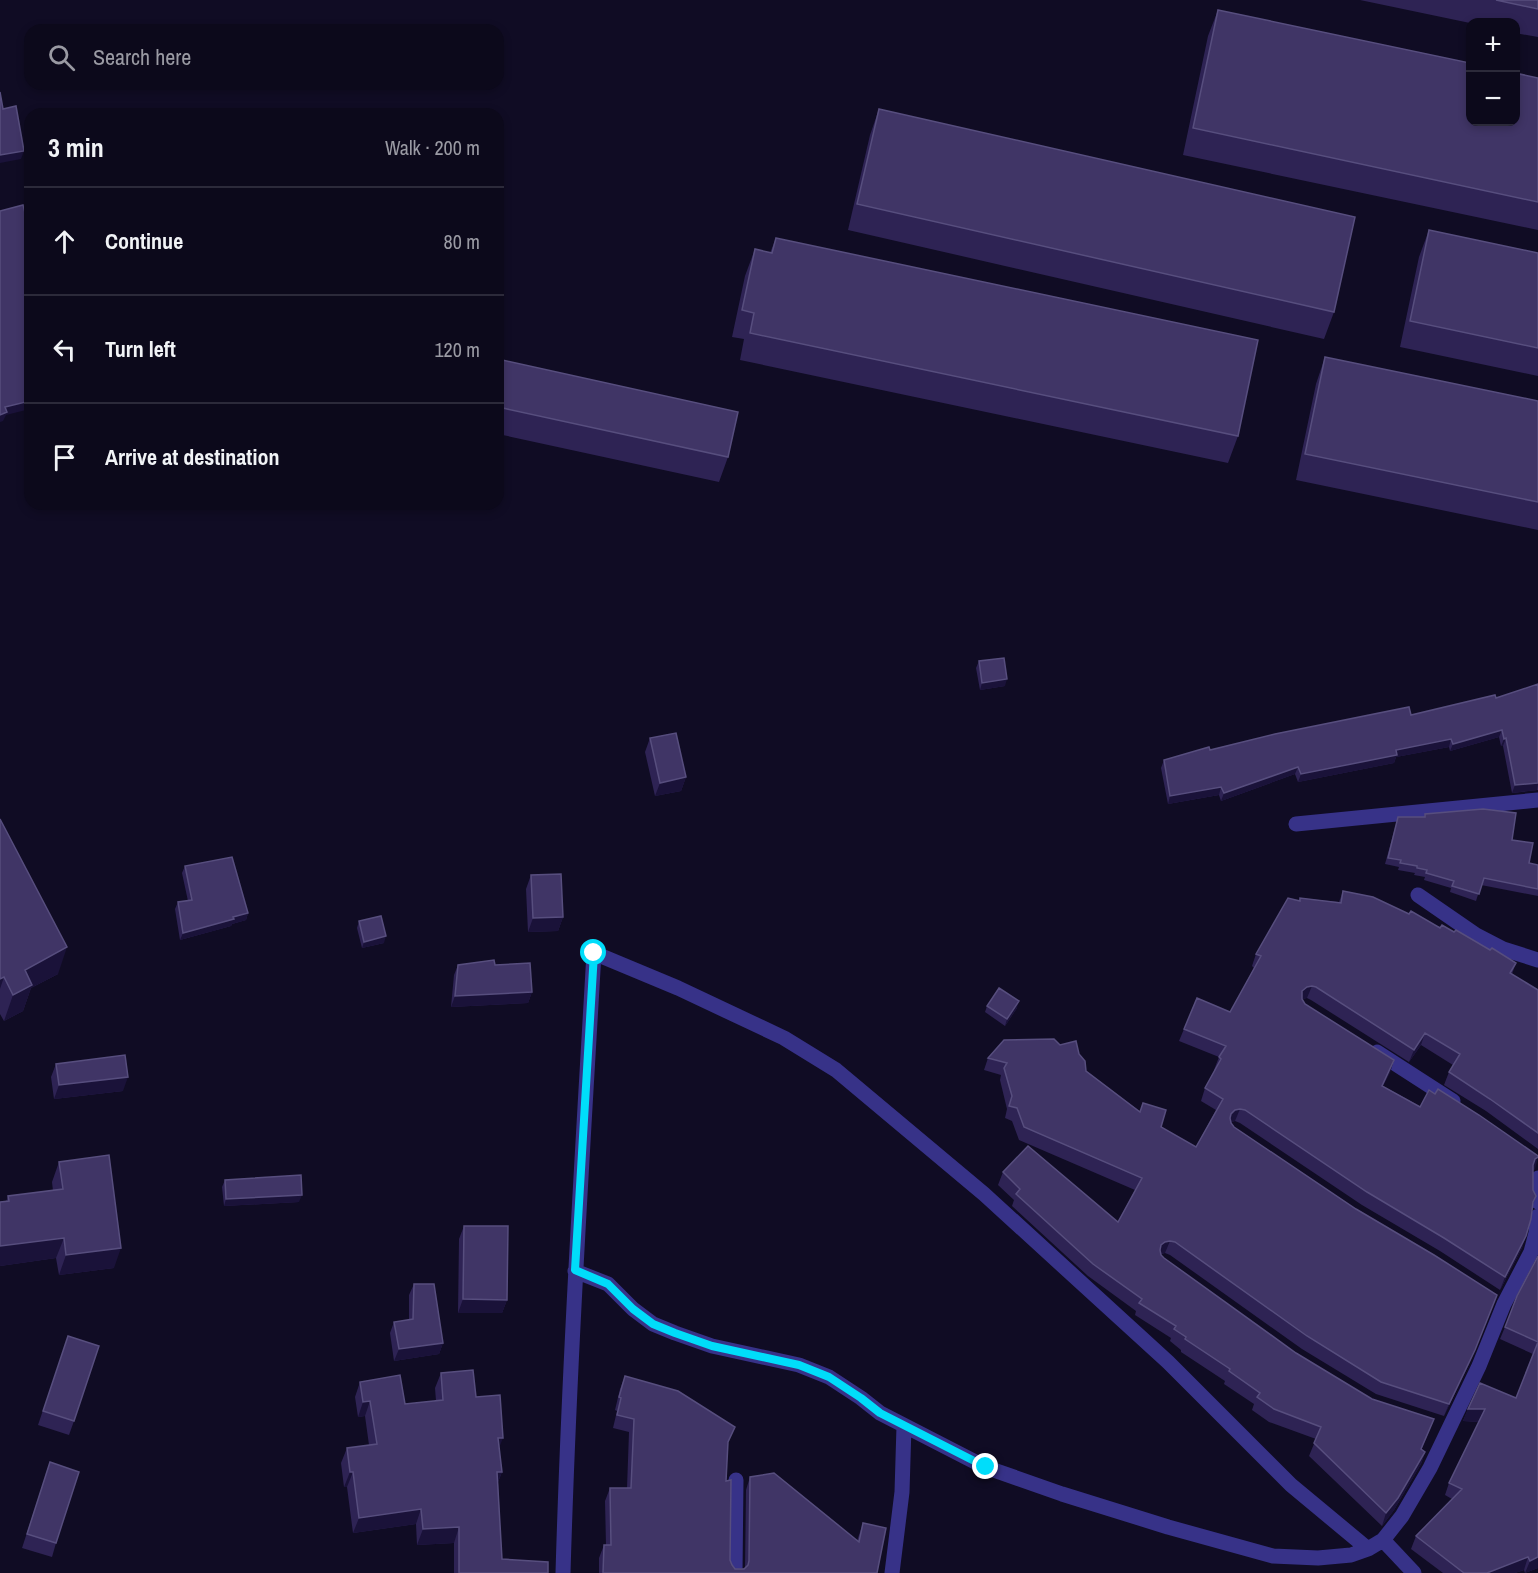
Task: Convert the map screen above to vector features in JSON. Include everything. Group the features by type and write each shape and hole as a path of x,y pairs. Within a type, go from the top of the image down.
{"street":[{"path":"1296,824 1538,800"},
{"path":"1418,895 1476,935 1503,948 1538,960"},
{"path":"563,1573 575,1270 594,953 743,1018 784,1038 836,1070 984,1194 1168,1362 1292,1485 1368,1549"},
{"path":"1365,1045 1462,1107"},
{"path":"1538,1178 1538,1202"},
{"path":"575,1270 608,1284 633,1309 653,1324 712,1346 799,1365 829,1377 880,1413 986,1467 1062,1494 1168,1527 1273,1556 1318,1558 1351,1555 1368,1549 1383,1540 1402,1516 1430,1468 1443,1427 1479,1366 1499,1301 1531,1252 1538,1216"},
{"path":"892,1573 902,1492 904,1426"},
{"path":"735,1573 736,1480"},
{"path":"1383,1540 1414,1573"}],"building":[{"path":"1496,0 1538,0 1538,9"},
{"path":"1218,10 1466,62 1466,126 1520,126 1520,74 1538,78 1538,202 1193,128"},
{"path":"0,92 3,109 16,106 24,151 0,155"},
{"path":"879,109 1355,217 1334,312 857,204"},
{"path":"23,205 24,209 24,402 5,407 7,412 0,415 0,211"},
{"path":"1429,230 1538,253 1538,348 1410,321"},
{"path":"776,238 1258,340 1238,436 750,333 754,313 742,310 755,249 772,253"},
{"path":"1325,357 1538,401 1538,502 1305,454"},
{"path":"504,360 738,412 728,457 504,408"},
{"path":"1004,658 1007,679 982,683 979,661"},
{"path":"1538,684 1538,783 1515,785 1506,738 1504,739 1502,730 1453,744 1451,739 1396,750 1397,755 1301,774 1298,767 1224,793 1221,787 1170,796 1164,760 1209,747 1210,750 1275,734 1409,707 1411,715 1495,695 1496,698"},
{"path":"676,733 686,777 660,783 650,738"},
{"path":"1483,809 1516,813 1512,840 1533,843 1529,863 1538,865 1538,889 1484,878 1479,894 1452,886 1454,881 1426,873 1427,870 1417,868 1417,866 1388,858 1398,817 1425,817 1425,814"},
{"path":"0,819 67,947 25,970 32,985 13,995 4,977 0,979"},
{"path":"232,857 248,913 183,933 178,902 192,900 185,866"},
{"path":"561,874 563,917 533,918 531,875"},
{"path":"1343,891 1373,897 1409,914 1411,911 1440,928 1442,925 1454,932 1456,930 1490,950 1492,948 1516,963 1510,973 1538,990 1538,1133 1449,1072 1460,1054 1425,1033 1414,1050 1316,987 1307,987 1302,991 1305,1004 1394,1060 1382,1086 1420,1107 1429,1090 1435,1094 1438,1089 1538,1156 1533,1165 1533,1190 1536,1196 1531,1219 1526,1236 1505,1277 1367,1192 1245,1110 1235,1110 1230,1118 1234,1127 1356,1209 1497,1295 1475,1350 1449,1404 1381,1382 1307,1336 1175,1242 1165,1242 1161,1245 1160,1250 1164,1258 1296,1353 1372,1399 1434,1419 1421,1449 1425,1452 1398,1498 1386,1513 1314,1443 1321,1427 1274,1409 1257,1397 1260,1393 1229,1371 1230,1369 1185,1339 1186,1337 1174,1329 1176,1326 1139,1303 1142,1299 1093,1264 1016,1194 1020,1189 1003,1172 1028,1146 1118,1222 1142,1178 1024,1127 1017,1108 1009,1106 1012,1096 1004,1068 1007,1063 988,1058 1004,1040 1054,1039 1060,1045 1076,1041 1079,1054 1085,1061 1086,1071 1140,1112 1143,1103 1166,1110 1161,1127 1196,1147 1223,1099 1205,1088 1226,1046 1184,1029 1197,998 1230,1012 1261,956 1256,954 1288,898 1300,901 1300,898 1341,903"},
{"path":"381,916 386,936 364,942 359,921"},
{"path":"494,960 495,965 530,963 532,992 455,996 458,965"},
{"path":"999,988 1019,1001 1007,1019 987,1006"},
{"path":"125,1055 128,1077 59,1085 56,1064"},
{"path":"109,1155 121,1248 66,1255 64,1238 0,1246 0,1202 9,1201 8,1196 63,1189 59,1162"},
{"path":"301,1175 302,1195 226,1199 225,1180"},
{"path":"464,1226 508,1226 507,1300 463,1299"},
{"path":"1538,1256 1538,1342 1505,1327 1517,1296"},
{"path":"414,1284 434,1284 443,1343 399,1349 394,1322 413,1319"},
{"path":"68,1336 99,1346 74,1421 43,1411"},
{"path":"1538,1342 1538,1557 1530,1561 1528,1557 1487,1573 1464,1573 1416,1536 1462,1489 1449,1483 1485,1409 1468,1409 1480,1383 1516,1398"},
{"path":"473,1370 476,1397 500,1395 503,1438 498,1438 502,1472 497,1472 502,1559 548,1562 548,1573 459,1573 459,1527 423,1529 421,1509 359,1518 353,1472 350,1472 347,1448 377,1444 370,1401 363,1402 360,1382 400,1375 405,1404 443,1400 441,1373"},
{"path":"625,1376 678,1391 735,1427 728,1442 726,1481 731,1480 730,1560 735,1569 744,1569 749,1561 750,1477 774,1473 859,1542 863,1523 886,1528 877,1573 603,1573 604,1545 611,1545 610,1488 631,1488 634,1419 617,1415"},
{"path":"50,1462 79,1472 56,1543 27,1534"}],"route":[{"path":"594,953 575,1270 608,1284 633,1309 653,1324 712,1346 799,1365 829,1377 880,1413 986,1467"}]}
